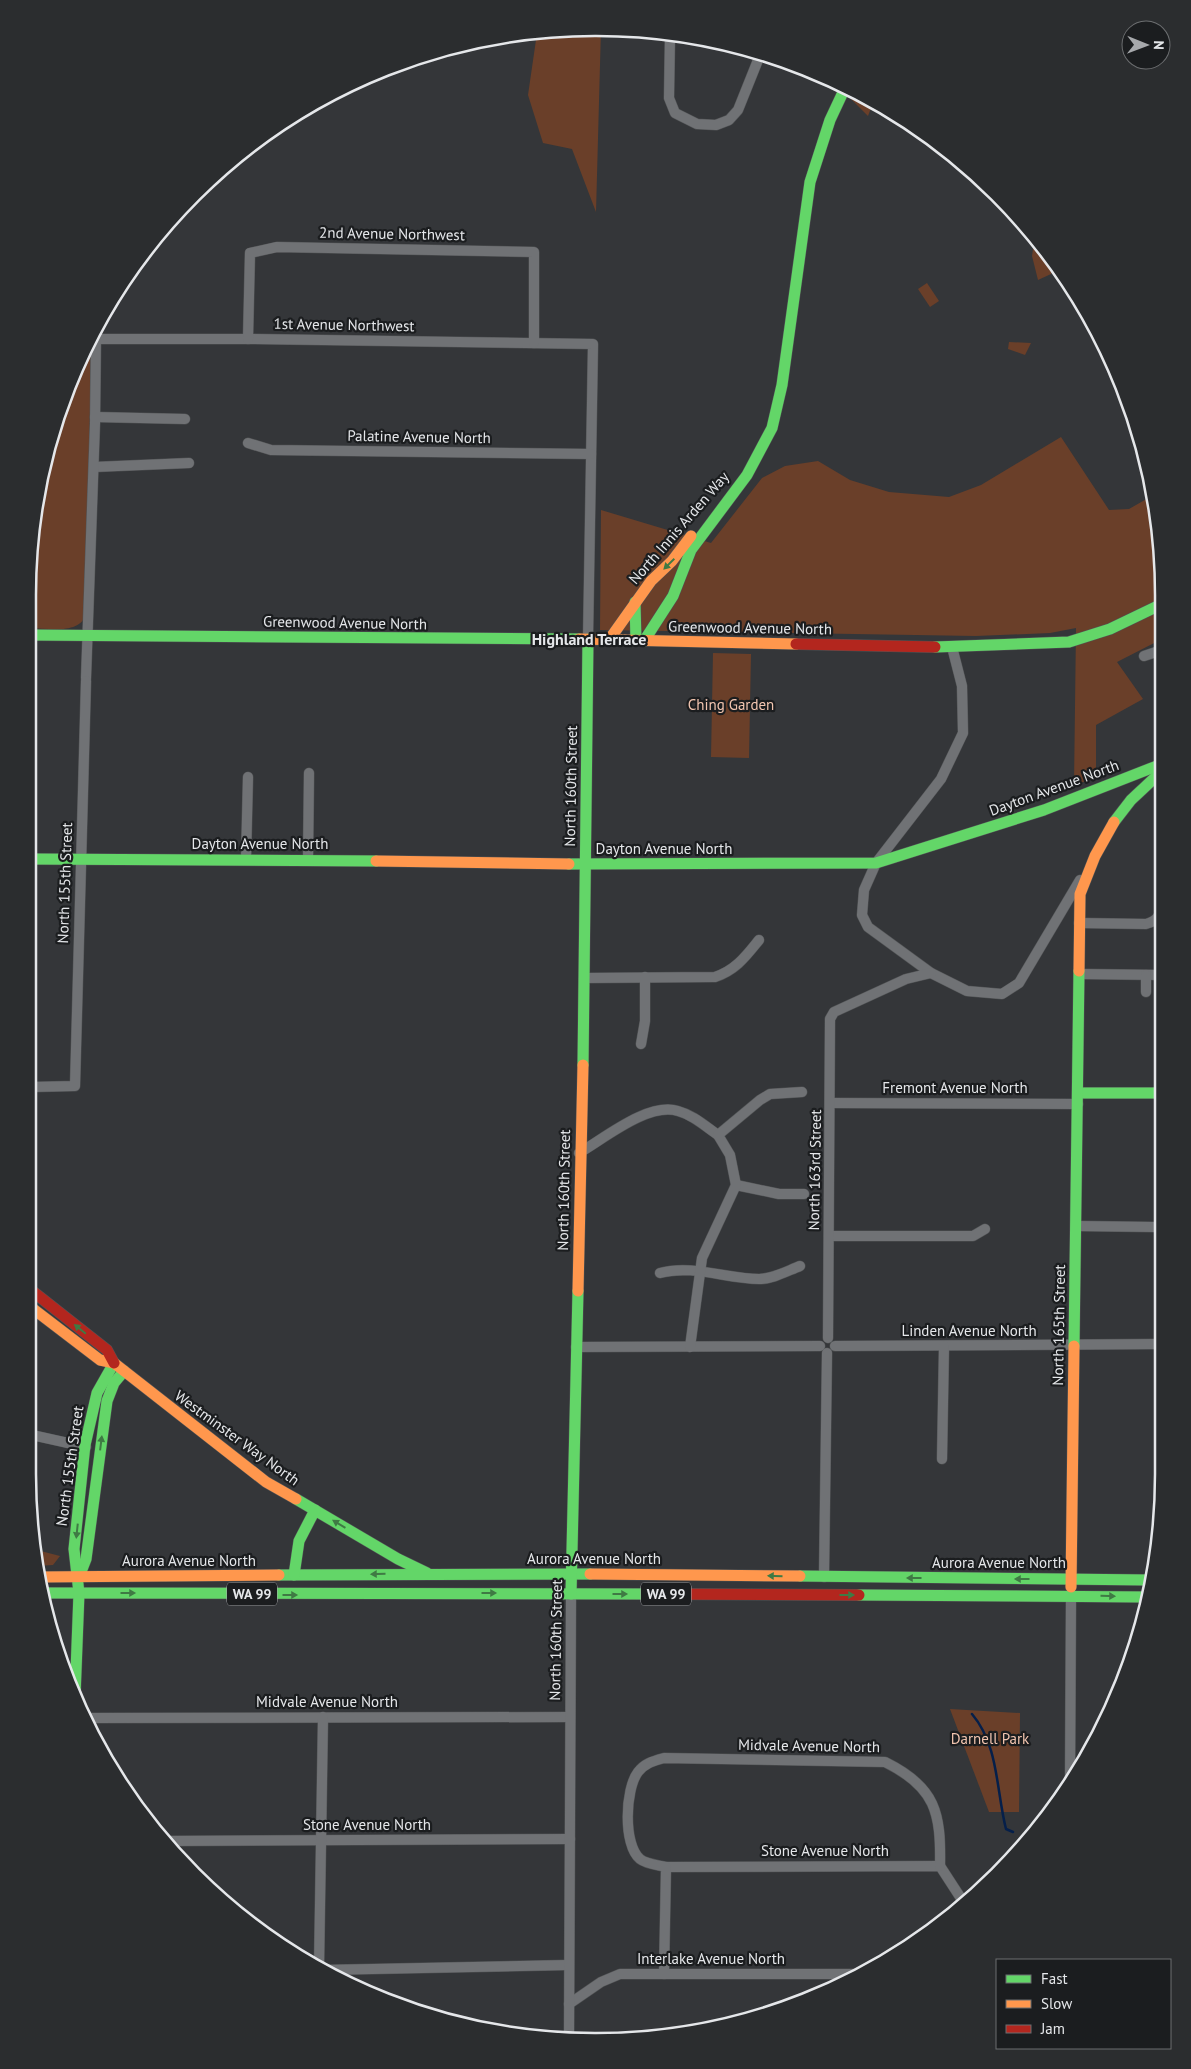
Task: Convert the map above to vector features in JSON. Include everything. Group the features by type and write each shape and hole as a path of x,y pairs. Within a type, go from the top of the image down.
{"main road":[{"name":"North Innis Arden Way","path":"640,641 673,596 691,550 747,475 772,428 788,347 810,182 821,146 843,94"},
{"name":"North Innis Arden Way","path":"609,640 651,581 672,561 723,496 747,475"},
{"name":"North Innis Arden Way","path":"635,602 640,641"},
{"name":"Greenwood Avenue North","path":"36,635 588,639 952,646 1072,643 1098,636 1155,608"},
{"name":"North 160th Street","path":"571,1594 585,978 588,639"},
{"name":"Dayton Avenue North","path":"36,858 585,864 876,863 1044,810 1155,767"},
{"name":"North 165th Street","path":"1071,1596 1080,894 1088,866 1110,827 1139,792 1155,777"},
{"path":"1126,778 1137,783 1139,792"},
{"path":"1078,1092 1155,1093"},
{"name":"Westminster Way North","path":"36,1293 107,1350 114,1363 266,1482 398,1559 427,1573"},
{"name":"Westminster Way North","path":"36,1311 100,1360 114,1363"},
{"name":"North 155th Street","path":"76,1679 79,1576 74,1558 86,1448 93,1405 99,1386 114,1363"},
{"name":"North 155th Street","path":"79,1576 86,1559 107,1401 114,1384 124,1371"},
{"path":"294,1575 296,1544 301,1531 315,1510"},
{"name":"Aurora Avenue North","path":"46,1577 427,1573 1144,1580"},
{"name":"WA 99","path":"49,1594 1141,1596"}],"street":[{"path":"670,41 669,98 675,113 696,124 716,125 729,120 738,110 758,61"},
{"name":"2nd Avenue Northwest","path":"248,339 250,253 277,247 534,252 534,343"},
{"name":"1st Avenue Northwest","path":"99,338 593,344"},
{"name":"North 155th Street","path":"36,1086 75,1086 94,467 96,344"},
{"name":"North 160th Street","path":"588,639 593,344"},
{"path":"95,417 185,419"},
{"name":"Palatine Avenue North","path":"248,443 271,450 591,454"},
{"path":"94,467 189,463"},
{"path":"952,646 962,686 963,734 941,779 876,863 864,890 862,915 868,926 931,973 967,991 1002,994 1019,983 1088,866"},
{"path":"1144,656 1155,652"},
{"path":"308,860 309,773"},
{"path":"246,859 248,777"},
{"path":"1079,923 1146,924 1155,921"},
{"path":"585,978 716,977 728,973 738,966 759,940"},
{"name":"North 163rd Street","path":"824,1577 830,1236 830,1018 834,1012 906,980 931,973"},
{"path":"1080,974 1155,975"},
{"path":"1146,975 1146,992"},
{"path":"641,1044 645,1021 646,977"},
{"path":"718,1135 770,1094 802,1092"},
{"name":"Fremont Avenue North","path":"831,1102 1078,1104"},
{"path":"580,1153 649,1112 662,1109 677,1110 695,1118 718,1135 730,1155 736,1185 723,1215 709,1239 699,1272 690,1347"},
{"path":"736,1185 779,1194 804,1194"},
{"path":"1076,1226 1155,1227"},
{"path":"830,1236 973,1236 985,1229"},
{"path":"660,1273 671,1270 759,1279 770,1278 800,1266"},
{"name":"Linden Avenue North","path":"576,1347 1155,1344"},
{"path":"942,1459 944,1346"},
{"path":"36,1436 86,1448"},
{"name":"North 160th Street","path":"569,2032 571,1594"},
{"name":"North 165th Street","path":"1070,1768 1071,1596"},
{"path":"320,1960 323,1717"},
{"name":"Midvale Avenue North","path":"93,1718 570,1717"},
{"name":"Midvale Avenue North","path":"638,1772 648,1762 664,1758 885,1762 907,1773 921,1786 932,1803 938,1820 940,1866"},
{"name":"Stone Avenue North","path":"638,1772 632,1782 628,1816 632,1850 641,1860 666,1867 940,1866"},
{"name":"Stone Avenue North","path":"174,1841 570,1840"},
{"path":"940,1866 960,1897"},
{"path":"664,1974 666,1867"},
{"path":"336,1969 568,1965"},
{"name":"Interlake Avenue North","path":"569,2004 602,1982 620,1974 845,1974"}],"green space":[{"path":"601,36 596,212 572,149 543,143 528,95 536,40"},
{"path":"849,97 871,109 868,116"},
{"path":"1033,249 1052,273 1038,280 1032,256"},
{"path":"927,283 939,301 930,307 918,289"},
{"path":"1009,342 1031,343 1025,355 1008,349"},
{"path":"91,355 87,612 84,620 78,625 71,628 36,628 37,559 41,523 55,451 79,381"},
{"path":"1061,437 1109,510 1129,509 1146,499 1154,559 1155,643 1117,662 1143,699 1096,725 1096,778 1074,785 1076,628 1050,633 976,636 600,630 601,510 711,543 762,478 785,466 818,461 850,480 889,492 949,497 981,485"},
{"name":"Ching Garden","path":"713,653 751,654 749,758 711,757"},
{"path":"42,1551 60,1556 53,1565 44,1566"},
{"name":"Darnell Park","path":"950,1709 1020,1713 1019,1812 989,1812"}],"waterway":[{"path":"972,1714 981,1727 992,1754 1006,1829 1013,1832"}],"traffic: fast":[{"path":"644,641 673,596 691,550 747,475 772,428 782,385 810,182 830,120 842,94"},
{"path":"635,602 636,641"},
{"path":"935,647 1069,642 1110,629 1155,607"},
{"path":"36,635 579,639"},
{"path":"583,1065 588,639"},
{"path":"569,864 876,863 1044,810 1155,767"},
{"path":"1114,822 1131,800 1155,778"},
{"path":"36,859 376,861"},
{"path":"1074,1346 1079,971"},
{"path":"1078,1093 1155,1093"},
{"path":"571,1594 578,1291"},
{"path":"76,1679 79,1593 74,1549 85,1445 97,1393 114,1363"},
{"path":"79,1577 86,1559 107,1401 114,1383 124,1371"},
{"path":"296,1499 398,1559 427,1573"},
{"path":"294,1575 299,1541 315,1510"},
{"path":"279,1575 590,1574"},
{"path":"800,1576 1144,1580"},
{"path":"49,1593 649,1594"},
{"path":"859,1595 1141,1597"}],"traffic: slow":[{"path":"609,640 651,581 672,561 691,536"},
{"path":"579,639 796,644"},
{"path":"1079,971 1080,894 1095,856 1114,822"},
{"path":"376,861 569,864"},
{"path":"578,1291 583,1065"},
{"path":"36,1311 100,1360 114,1363 266,1482 296,1499"},
{"path":"1071,1587 1074,1346"},
{"path":"590,1574 800,1576"},
{"path":"46,1577 279,1575"}],"traffic: jam":[{"path":"796,644 935,647"},
{"path":"36,1294 107,1350 114,1363"},
{"path":"649,1594 859,1595"}],"district":[{"name":"Highland Terrace","path":"589,639"}]}
